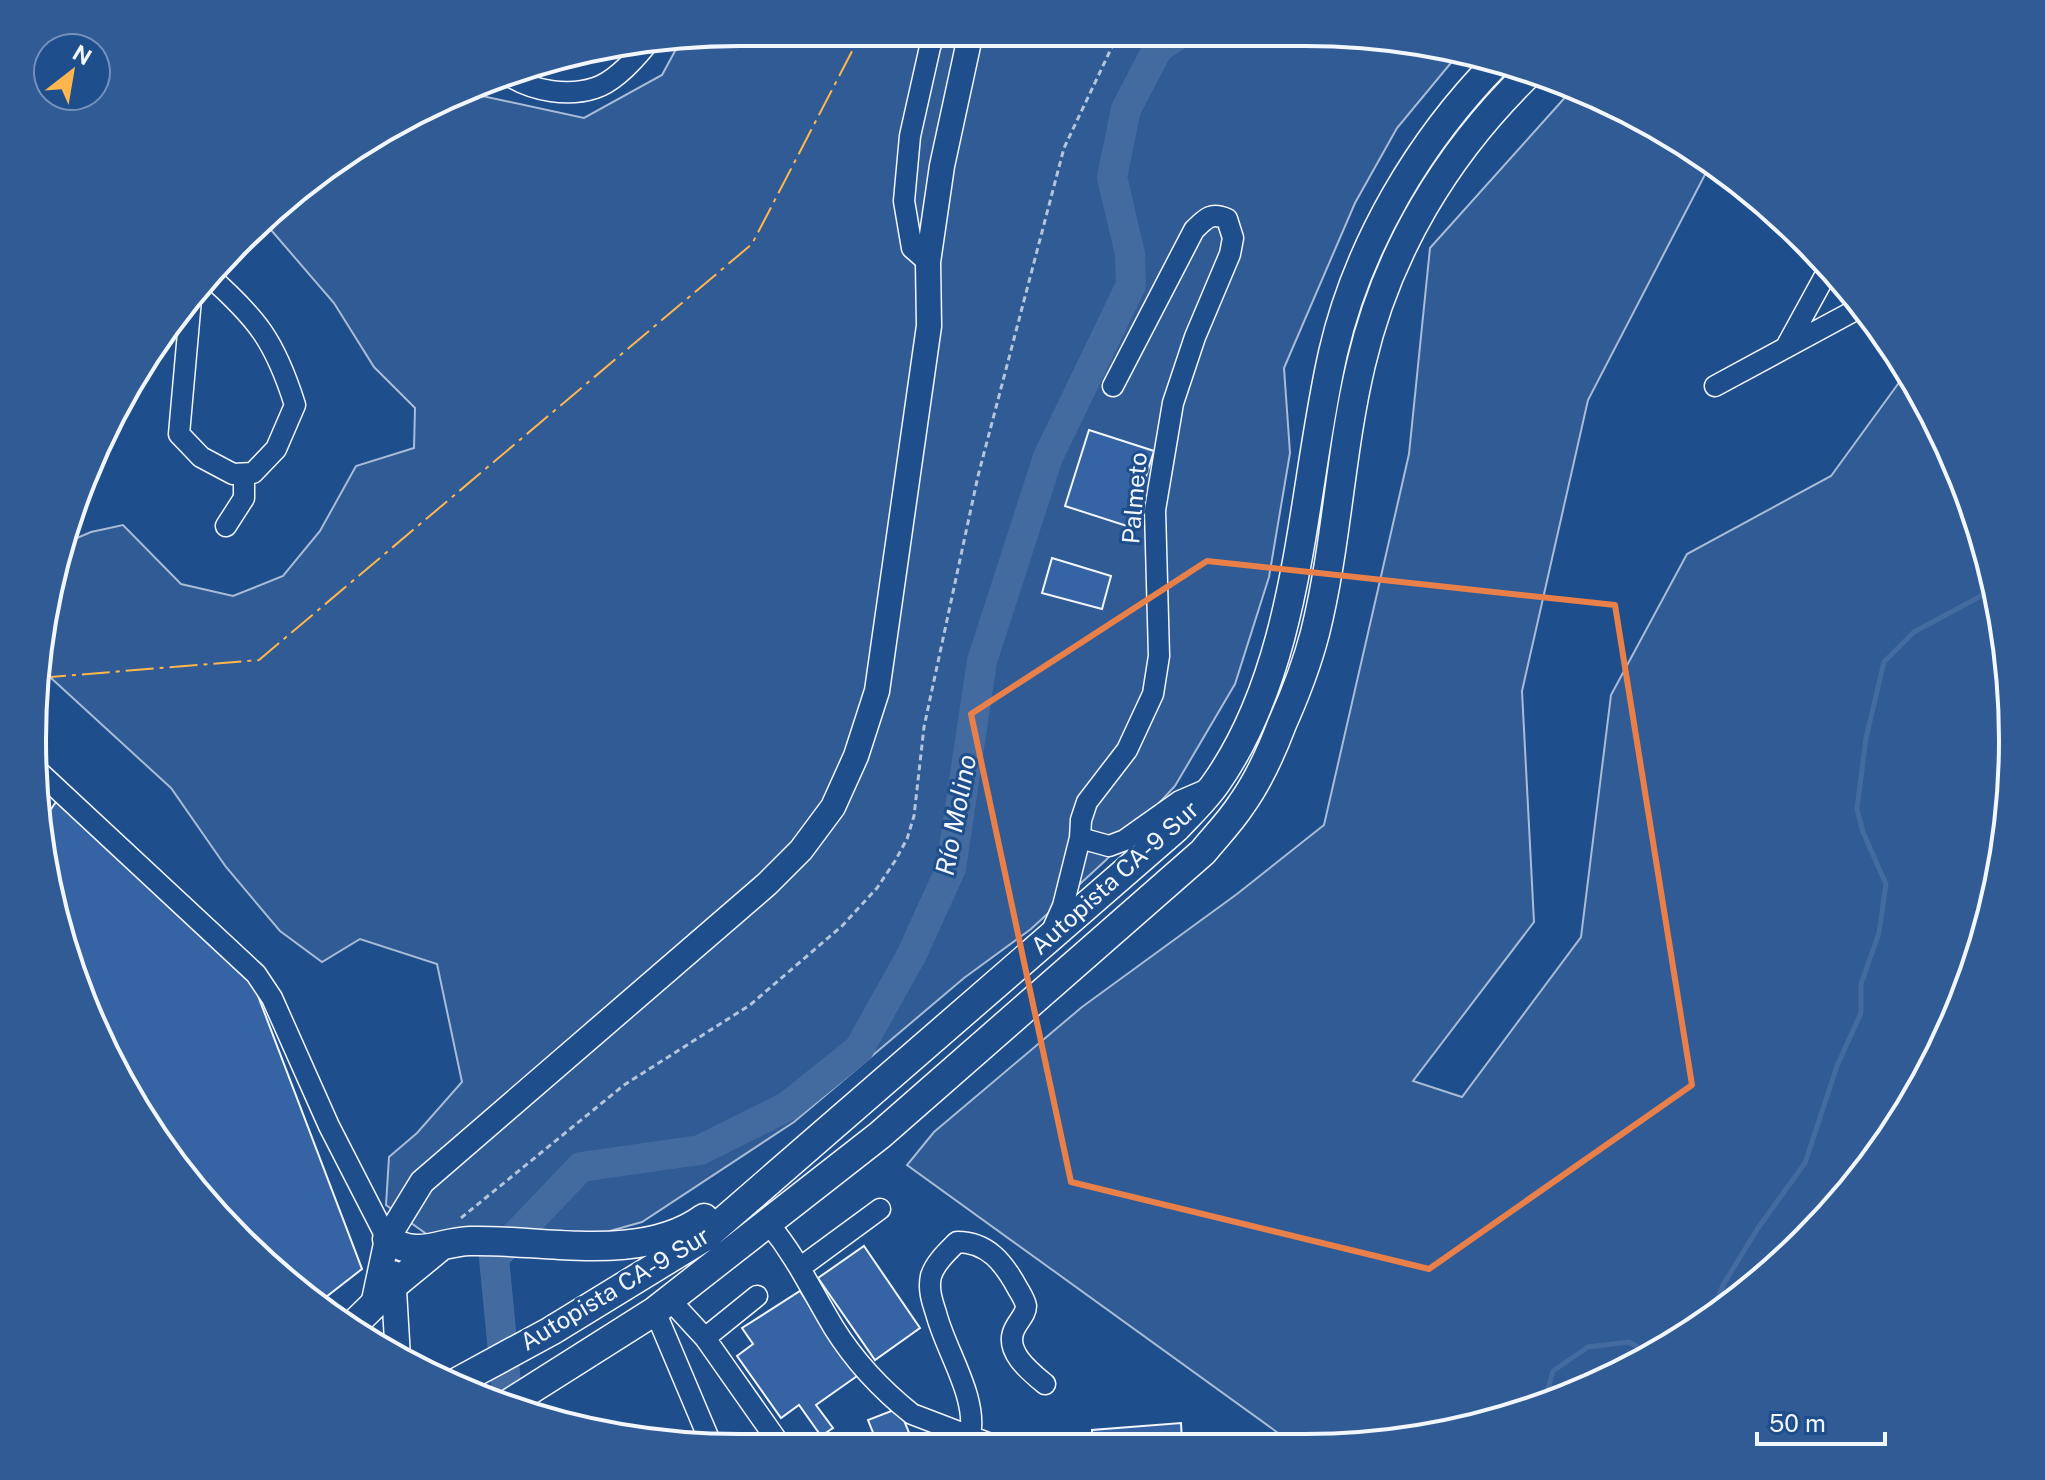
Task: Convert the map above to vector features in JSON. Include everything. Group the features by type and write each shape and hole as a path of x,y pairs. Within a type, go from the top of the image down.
{"highway":[{"name":"Autopista CA-9 Sur","path":"466,1377 551,1331 706,1236 1176,828 1215,785 1238,749 1268,679 1290,592 1333,354 1360,270 1409,175 1443,125 1489,71"},
{"name":"Autopista CA-9 Sur","path":"518,1397 663,1306 880,1135 1203,852 1241,806 1267,763 1295,693 1314,633 1361,364 1386,284 1404,241 1433,190 1465,142 1521,81"},
{"path":"387,1239 411,1251 454,1244 639,1242 682,1233 795,1150 827,1134"},
{"path":"358,1320 395,1284 454,1244"}],"main road":[{"path":"373,1305 387,1239 422,1182 767,884 801,850 833,807 856,756 877,691 929,326 928,262 942,166 968,46"},
{"path":"387,1239 395,1284 397,1343"}],"street":[{"path":"928,262 912,248 904,201 910,136 930,46"},
{"path":"521,82 556,92 596,88 630,65 639,54"},
{"name":"Palmeto","path":"1080,838 1081,820 1087,802 1127,750 1153,694 1159,656 1155,510 1173,403 1195,337 1230,254 1233,238 1227,219 1217,214 1207,216 1194,230 1113,386"},
{"path":"1786,347 1824,278"},
{"path":"189,318 179,434 201,457 233,474 248,473 276,449 295,405 283,367 260,325 217,283"},
{"path":"1715,386 1851,312"},
{"path":"226,526 244,498 248,473"},
{"path":"47,779 256,974 272,998 329,1126 387,1239"},
{"path":"1048,940 1063,906 1080,838 1109,846 1125,840 1180,801 1215,785"},
{"path":"801,1267 880,1209"},
{"path":"769,1224 792,1252 835,1329 856,1358 912,1414 965,1434"},
{"path":"970,1434 974,1419 971,1404 942,1338 930,1292 931,1275 944,1254 957,1242 972,1242 990,1252 1006,1267 1026,1309 1011,1335 1014,1350 1026,1368 1045,1384"},
{"path":"705,1338 757,1296"},
{"path":"663,1306 705,1338 773,1434"},
{"path":"663,1306 708,1433"}],"highlighted area":[{"path":"1207,561 1615,605 1692,1085 1429,1269 1071,1182 971,714"}],"shaded area":[{"path":"740,46 1350,47 1452,62 1397,128 1355,203 1284,368 1290,453 1269,577 1235,684 1175,786 1106,860 1031,929 964,978 794,1122 642,1222 585,1238 453,1253 386,1205 389,1157 417,1133 462,1082 437,964 360,939 322,962 280,931 226,867 171,788 49,676 59,605 77,538 123,525 181,584 233,596 283,576 320,531 356,466 414,448 415,408 374,367 334,303 270,229 282,218 354,163 393,139 474,99 482,96 584,118 662,75 676,49"},
{"path":"1565,97 1652,139 1706,174 1588,400 1522,691 1534,922 1413,1081 1462,1097 1581,937 1611,695 1687,554 1831,476 1899,382 1946,474 1962,517 1986,605 1998,695 1998,785 1993,831 1986,875 1962,963 1946,1006 1906,1087 1882,1126 1827,1198 1763,1262 1691,1317 1652,1341 1571,1381 1528,1397 1440,1421 1396,1428 1350,1433 1280,1434 907,1165 934,1132 1082,1007 1237,894 1324,825 1409,454 1430,248"}],"building":[{"path":"1089,430 1154,451 1130,527 1065,506"},
{"path":"1052,558 1111,576 1102,609 1042,593"},
{"path":"58,799 252,980 362,1269 326,1297 282,1262 218,1198 163,1126 139,1087 99,1006 83,963 59,875 50,811"},
{"path":"864,1246 920,1328 875,1360 818,1278"},
{"path":"800,1291 844,1359 860,1374 816,1405 833,1428 820,1434 799,1405 781,1418 737,1356 753,1344 742,1328"},
{"path":"899,1408 910,1434 874,1434 868,1420"},
{"path":"1181,1423 1182,1434 1092,1434 1092,1430"}],"waterway":[{"name":"Río Molino","path":"507,1393 494,1258 581,1167 700,1150 788,1106 859,1049 912,954 951,868 982,661 1048,457 1131,285 1130,254 1112,177 1126,109 1161,46"},
{"path":"1718,1297 1758,1228 1805,1163 1837,1066 1861,1013 1861,984 1879,933 1886,884 1863,832 1857,809 1866,738 1884,662 1914,632 1983,595"},
{"path":"1548,1390 1553,1371 1588,1347 1629,1342 1639,1348"}],"power":[{"path":"49,677 259,660 752,244 855,46"}]}
